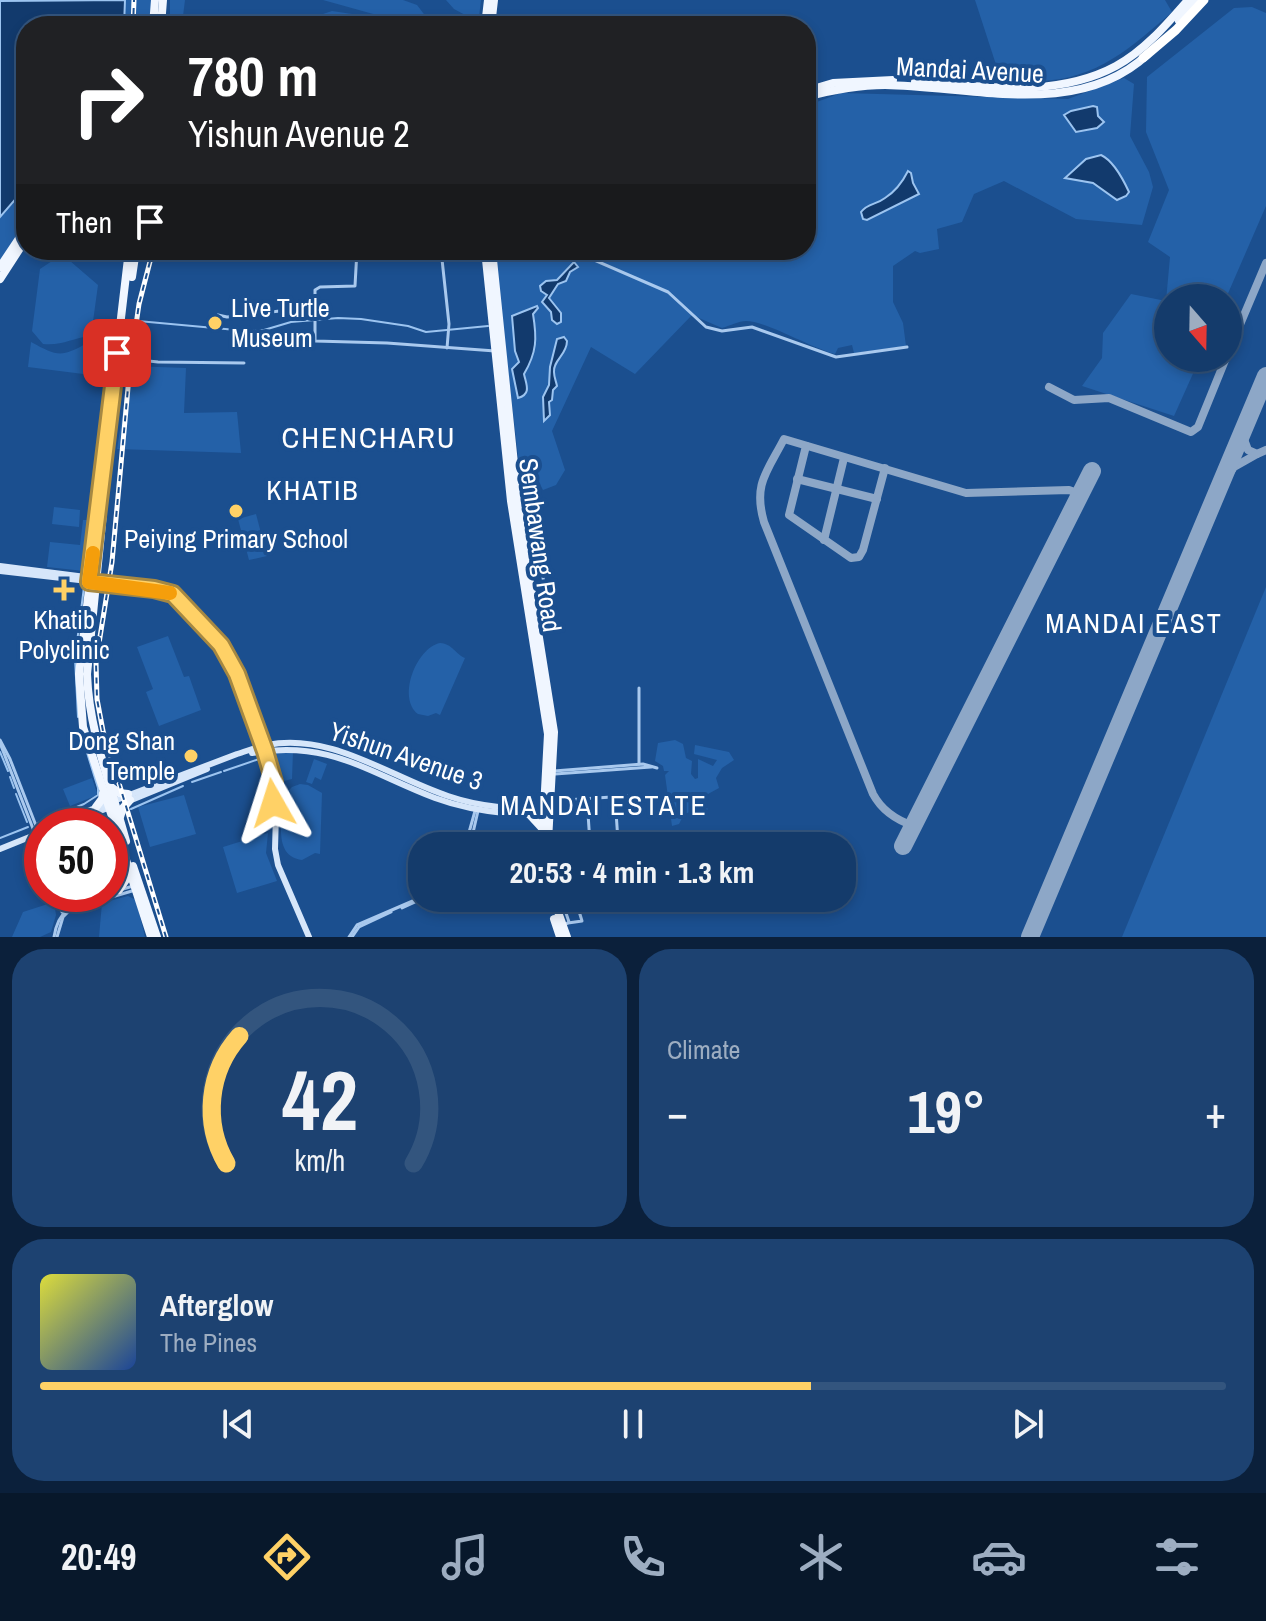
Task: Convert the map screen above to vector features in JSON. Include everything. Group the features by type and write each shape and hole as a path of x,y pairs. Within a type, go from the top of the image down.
{"highway":[{"path":"1143,58 1176,30 1204,0"}],"main road":[{"name":"Mandai Avenue","path":"816,88 859,80 1034,88 1073,82 1104,72 1135,53 1164,28 1188,0"},
{"name":"Mandai Avenue","path":"816,94 834,89 886,85 1055,94 1107,79 1143,58 1197,0"},
{"path":"0,267 16,243"},
{"path":"0,279 16,254"},
{"path":"114,808 83,727 79,674 93,580 128,260"},
{"path":"108,446 135,260"},
{"name":"Sembawang Road","path":"491,260 511,501 554,772"},
{"name":"Sembawang Road","path":"499,349 519,512 554,732 554,772 543,810 543,832"},
{"path":"0,569 155,585 180,593 220,636 235,658 277,784 275,852 307,937"},
{"name":"Yishun Avenue 3","path":"100,808 266,748 331,755 436,798 477,807 543,810"},
{"path":"107,787 129,797 123,808"},
{"path":"98,808 107,787"},
{"name":"Sembawang Road","path":"543,810 544,832"},
{"path":"0,847 24,836"},
{"path":"128,855 154,937"},
{"path":"128,865 137,887 138,902"},
{"path":"128,894 138,902 154,937"},
{"path":"554,912 560,937"},
{"path":"558,912 565,924 567,937"}],"street":[{"path":"357,260 356,285 350,288 316,288 315,341 499,349"},
{"path":"442,260 449,326 447,348"},
{"path":"594,260 668,292 706,327 725,331 752,327 836,357 907,347"},
{"path":"218,315 242,316 314,307"},
{"path":"130,359 244,363"},
{"path":"522,577 528,568 540,571 546,605 537,616"},
{"path":"639,688 639,764"},
{"path":"0,742 28,808"},
{"path":"639,764 656,767 554,772 639,764"},
{"path":"543,810 587,799 627,796"},
{"path":"615,797 618,832"},
{"path":"587,799 589,832"},
{"path":"474,832 477,807"},
{"path":"128,889 137,887"},
{"path":"350,937 359,927 408,904"},
{"path":"563,912 565,924 582,921 579,912"},
{"path":"56,937 64,913"}],"shaded area":[{"path":"125,0 152,0 151,16 124,16"},
{"path":"125,0 124,16 16,16 16,199 0,217 0,1"},
{"path":"170,0 185,0 183,16 170,16"},
{"path":"323,0 403,0 417,5 425,16 380,16"},
{"path":"446,0 481,0 479,16 467,16"},
{"path":"975,0 1165,0 1172,12 1132,45 1095,68 1054,80 1001,80"},
{"path":"1252,7 1266,13 1266,206 1232,284 1168,284 1170,257 1148,242 1169,190 1146,132 1147,77 1234,8"},
{"path":"332,11 353,16 317,16"},
{"path":"1124,78 1134,84 1130,136 1149,172 1153,187 1142,225 1076,219 1004,181 974,194 962,222 937,229 939,249 920,253 915,251 893,266 893,302 903,323 906,346 854,353 852,345 838,348 835,354 755,322 743,321 722,328 692,315 635,374 591,347 552,431 565,470 556,485 543,490 540,484 522,490 495,260 816,260 816,102 841,93 1068,99"},
{"path":"1097,107 1098,116 1104,122 1097,128 1076,132 1064,115"},
{"path":"1101,155 1121,176 1129,192 1126,196 1117,200 1093,183 1065,178 1086,159"},
{"path":"908,171 919,194 867,220 863,219 861,212 892,193"},
{"path":"16,199 16,240 0,263 0,217"},
{"path":"54,260 70,261 98,285 91,336 43,344 32,331 40,269"},
{"path":"574,262 578,267 570,272 566,281 558,284 549,298 561,313 561,322 557,324 542,302 547,295 540,286 546,281 557,280"},
{"path":"1131,294 1154,299 1154,372 1194,372 1174,416 1082,386 1102,358 1103,333"},
{"path":"537,306 533,314 534,352 524,374 527,391 518,398 512,369 519,362 512,316"},
{"path":"564,337 567,341 565,350 554,368 557,386 549,402 550,415 544,421 543,397 549,385 550,367 557,339"},
{"path":"31,342 59,353 92,344 90,356 109,359 107,377 28,367"},
{"path":"130,366 186,368 184,413 237,412 241,453 117,449"},
{"path":"54,507 80,510 79,527 52,524"},
{"path":"256,514 267,556 249,560 238,519"},
{"path":"83,520 90,520 84,571 47,567 50,542 80,545"},
{"path":"1266,587 1266,937 1122,937"},
{"path":"168,636 184,677 189,676 201,710 159,726 146,692 153,689 137,647"},
{"path":"440,643 448,645 465,658 440,715 418,714 409,697 412,674 423,654"},
{"path":"675,740 683,744 686,758 692,761 691,774 695,779 698,778 698,759 713,766 717,760 694,754 695,745 729,752 734,760 722,768 716,778 719,788 697,800 708,809 698,819 693,811 684,814 679,824 672,826 665,775 669,771 664,771 663,766 655,761 658,743"},
{"path":"293,751 292,779 280,782 272,752"},
{"path":"314,759 327,764 321,780 315,777 312,784 306,782"},
{"path":"92,778 97,793 95,796 70,806 63,789"},
{"path":"300,784 322,793 320,854 315,853 302,860 286,851 281,835 283,796"},
{"path":"184,795 196,834 150,847 138,807"},
{"path":"268,833 266,853 277,881 237,893 223,847"},
{"path":"128,896 136,900 145,937 99,937 101,912 128,912"},
{"path":"23,912 56,912 51,932 40,937 12,937"}],"waterway":[{"path":"138,321 247,331 264,330 291,322 338,318 408,326 426,332 488,326"},
{"path":"85,573 106,383"},
{"path":"78,717 75,658 84,587"},
{"path":"211,640 233,675"},
{"path":"235,678 257,742"},
{"path":"74,808 98,795 85,746"},
{"path":"0,752 8,771"},
{"path":"224,771 262,758"},
{"path":"192,782 221,772"},
{"path":"10,777 14,788"},
{"path":"131,809 183,786"},
{"path":"16,794 24,814"},
{"path":"0,838 24,829"}],"taxiway":[{"path":"1242,320 1266,263"},
{"path":"1049,387 1074,400 1109,398 1191,432 1198,427 1220,372"},
{"path":"1242,434 1248,450 1257,454 1266,450"},
{"path":"914,826 890,814 873,794 764,522 760,498 767,470 784,439 966,493 1069,490 1080,494"},
{"path":"806,446 789,515 851,558 859,557 863,550 885,468"},
{"path":"1219,488 1234,467 1257,454"},
{"path":"824,540 844,458"},
{"path":"797,479 877,499"}],"runway":[{"path":"1030,937 1266,376"},
{"path":"903,846 1092,471"}],"railway":[{"path":"133,16 134,0"},
{"path":"150,260 139,304 130,366 112,562 96,662 97,699 103,731 166,937"}],"slow traffic":[{"path":"93,553 89,582 170,593"}],"place":[{"name":"Live Turtle Museum","path":"215,323"},
{"name":"Peiying Primary School","path":"236,511"},
{"name":"Khatib Polyclinic","path":"64,590"},
{"name":"Dong Shan Temple","path":"191,756"}],"district":[{"name":"CHENCHARU","path":"369,438"},
{"name":"KHATIB","path":"313,490"},
{"name":"MANDAI EAST","path":"1134,623"},
{"name":"MANDAI ESTATE","path":"604,805"}],"route":[{"path":"117,353 89,582 173,594 221,645 237,674 265,751 274,782 273,803"}]}
